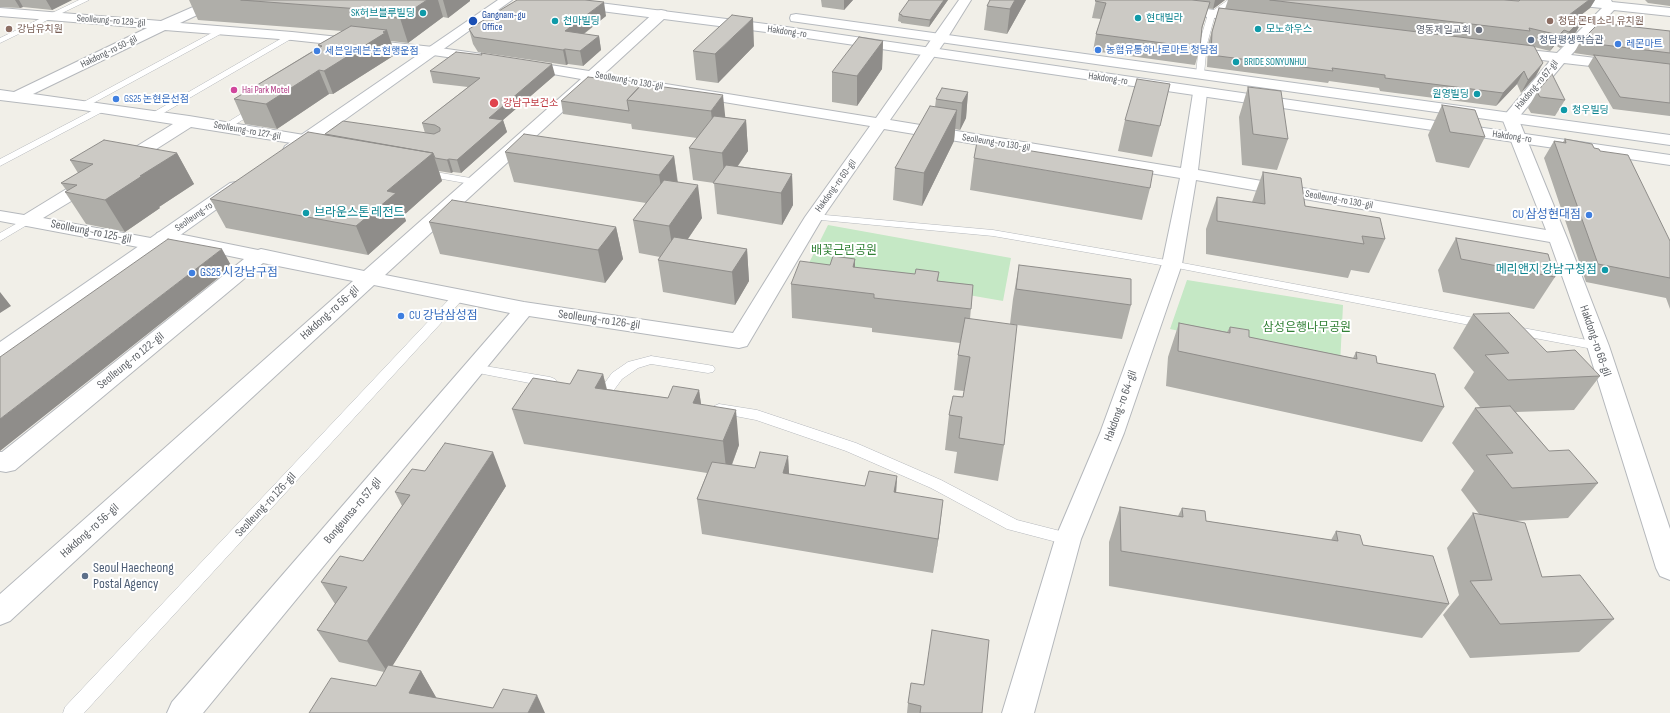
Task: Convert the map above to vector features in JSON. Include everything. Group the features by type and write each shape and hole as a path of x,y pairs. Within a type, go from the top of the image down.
{"street":[{"name":"Hakdong-ro 50-gil","path":"0,106 164,25 219,0"},
{"path":"433,51 506,0"},
{"name":"Hakdong-ro","path":"546,0 660,14 930,53 1510,118 1670,140"},
{"name":"Hakdong-ro 60-gil","path":"739,341 814,217 881,124 965,0"},
{"path":"1564,0 1607,2 1670,12"},
{"name":"Hakdong-ro 67-gil","path":"1510,118 1560,58 1609,8 1607,2"},
{"path":"1159,7 1258,20"},
{"name":"Seolleung-ro 129-gil","path":"0,12 292,36 433,51"},
{"name":"Hakdong-ro 56-gil","path":"0,612 660,14"},
{"name":"Hakdong-ro","path":"784,16 941,37 1200,84 1517,138 1670,160"},
{"path":"1498,50 1670,72"},
{"name":"Seolleung-ro 130-gil","path":"433,51 592,75 1189,174 1558,238"},
{"name":"Seolleung-ro 127-gil","path":"0,94 225,127 295,150 334,126 433,51"},
{"name":"Hakdong-ro 64-gil","path":"1018,713 1068,539 1112,433 1172,264 1189,174 1200,84"},
{"name":"Hakdong-ro 68-gil","path":"1510,118 1558,238 1598,346 1670,568"},
{"path":"28,220 189,121"},
{"name":"Seolleung-ro","path":"0,353 246,180"},
{"name":"Seolleung-ro 125-gil","path":"0,216 159,240"},
{"name":"Seolleung-ro 126-gil","path":"159,240 261,255 524,309 739,341"},
{"name":"Seolleung-ro 122-gil","path":"0,461 6,463 261,255"},
{"name":"Bongeunsa-ro 57-gil","path":"184,713 524,309"}],"lane":[{"path":"0,41 85,0"},
{"path":"1200,84 1203,44 1212,14 1230,1"},
{"path":"83,105 222,31"},
{"path":"152,116 292,36"},
{"path":"348,52 361,43"},
{"path":"225,127 266,102"},
{"path":"0,163 103,108"},
{"path":"414,171 476,182"},
{"path":"814,217 993,233 1172,264 1598,346"},
{"path":"0,238 28,220"},
{"name":"Seolleung-ro 126-gil","path":"72,713 459,296"},
{"path":"606,391 617,376 633,366 651,360 708,369"},
{"path":"473,368 562,384"},
{"path":"591,388 621,393"},
{"path":"704,406 757,415 851,447 936,484 1013,525 1068,539"}],"green space":[{"name":"배꽃근린공원","path":"828,225 1011,258 1003,301 807,267"},
{"name":"삼성은행나무공원","path":"1187,280 1343,305 1340,365 1170,329"}],"building":[{"path":"241,0 427,0 400,18 365,15 373,10"},
{"path":"517,0 585,0 604,2 565,31 599,36 580,51 563,50 474,37 469,29"},
{"path":"909,0 944,0 930,20 902,16 899,14"},
{"path":"990,0 1015,0 1010,9 987,6"},
{"path":"1192,0 1210,2 1202,27 1200,48 1096,34 1106,3 1095,1"},
{"path":"1270,0 1589,0 1569,15 1585,16 1569,32 1564,30 1559,35 1529,28 1530,31"},
{"path":"1219,8 1534,46 1543,63 1528,80 1524,71 1503,93 1385,78 1385,75 1332,68 1333,71 1211,55 1212,32"},
{"path":"732,15 753,18 715,54 693,51"},
{"path":"1599,23 1670,31 1670,53 1580,42"},
{"path":"351,26 387,30 383,32 385,33 324,71 319,70 266,104 234,99 322,46 318,45"},
{"path":"859,37 883,41 857,76 832,72"},
{"path":"456,52 482,55 481,53 552,64 489,118 503,120 457,160 435,158 433,153 325,134 343,121 434,134 440,131 440,128 435,125 422,123 480,78 430,71"},
{"path":"1594,55 1670,64 1670,103 1620,97"},
{"path":"1552,74 1565,100 1540,97 1537,92"},
{"path":"588,77 653,85 642,84 627,100 629,111 561,101"},
{"path":"1137,79 1170,84 1160,126 1125,120"},
{"path":"642,84 723,95 711,111 627,100"},
{"path":"1248,87 1281,91 1288,139 1253,134"},
{"path":"942,88 968,92 962,103 936,99"},
{"path":"1442,105 1475,110 1485,137 1450,132"},
{"path":"930,106 957,110 924,173 895,168"},
{"path":"714,116 746,120 722,153 689,148"},
{"path":"308,132 433,153 387,191 396,193 356,226 210,199"},
{"path":"524,134 674,156 659,175 505,152"},
{"path":"1565,139 1592,144 1594,148 1599,149 1600,151 1628,155 1670,241 1670,278 1598,264 1554,141 1566,143"},
{"path":"104,140 177,153 105,200 65,192 77,185 61,183 93,164 70,160"},
{"path":"977,142 1153,171 1150,188 974,158"},
{"path":"726,165 792,174 781,193 713,183"},
{"path":"1263,172 1301,178 1305,206 1380,218 1385,239 1362,236 1364,244 1217,221 1217,197 1265,204"},
{"path":"664,180 698,185 669,226 633,220"},
{"path":"452,200 616,227 598,250 429,222"},
{"path":"674,237 747,249 732,272 658,260"},
{"path":"1456,238 1548,254 1555,277 1461,259"},
{"path":"168,239 222,249 0,419 0,357"},
{"path":"833,256 855,259 853,267 915,274 916,269 939,272 937,281 973,285 971,309 874,298 874,294 791,284 800,261 830,265"},
{"path":"1019,265 1131,279 1131,305 1016,289"},
{"path":"1509,313 1547,352 1575,350 1600,376 1508,380 1485,355 1509,353 1473,314"},
{"path":"965,318 1017,325 1004,445 959,438 962,417 949,415 953,396 963,397 970,357 958,355"},
{"path":"1179,323 1230,333 1230,327 1249,330 1249,337 1357,359 1356,352 1376,356 1377,363 1435,374 1444,407 1178,351"},
{"path":"578,370 603,374 595,388 668,398 673,386 699,390 693,403 736,410 723,441 512,409 533,378 570,384"},
{"path":"1510,406 1549,451 1569,450 1598,483 1512,488 1486,455 1513,453 1475,408"},
{"path":"445,443 493,452 367,641 317,630 347,587 321,582 340,556 363,561 410,495 395,492 412,469 425,471"},
{"path":"760,452 788,456 783,473 865,486 869,471 897,476 894,492 943,500 938,539 697,499 712,462 755,468"},
{"path":"1120,507 1183,517 1182,508 1205,511 1206,521 1338,541 1336,531 1360,535 1363,545 1433,556 1449,604 1121,551"},
{"path":"1473,513 1525,523 1542,577 1580,575 1614,619 1500,624 1470,581 1492,580"},
{"path":"932,630 989,640 982,713 920,713 921,706 908,703 911,683 924,685"},
{"path":"388,665 421,671 409,693 493,708 503,689 537,695 528,713 309,713 331,678 376,686"}],"place":[{"name":"SK허브블루빌딩","path":"423,13"},
{"name":"현대빌라","path":"1138,18"},
{"name":"Gangnam-gu Office","path":"473,21"},
{"name":"천마빌딩","path":"555,21"},
{"name":"청담 몬테소리 유치원","path":"1550,21"},
{"name":"강남유치원","path":"9,29"},
{"name":"모노하우스","path":"1258,29"},
{"name":"영동제일교회","path":"1479,30"},
{"name":"청담평생학습관","path":"1531,40"},
{"name":"레몬마트","path":"1618,44"},
{"name":"농협유통하나로마트 청담점","path":"1098,50"},
{"name":"세븐일레븐 논현행운점","path":"317,51"},
{"name":"BRIDE SONYUNHUI","path":"1236,62"},
{"name":"Hai Park Motel","path":"234,90"},
{"name":"원영빌딩","path":"1477,94"},
{"name":"GS25 논현은선점","path":"116,99"},
{"name":"강남구보건소","path":"494,103"},
{"name":"청우빌딩","path":"1564,110"},
{"name":"브라운스톤 레전드","path":"306,213"},
{"name":"CU 삼성현대점","path":"1589,215"},
{"name":"메리앤지 강남구청점","path":"1605,270"},
{"name":"GS25 시강남구점","path":"192,273"},
{"name":"CU 강남삼성점","path":"401,316"},
{"name":"Seoul Haecheong Postal Agency","path":"85,576"}]}
